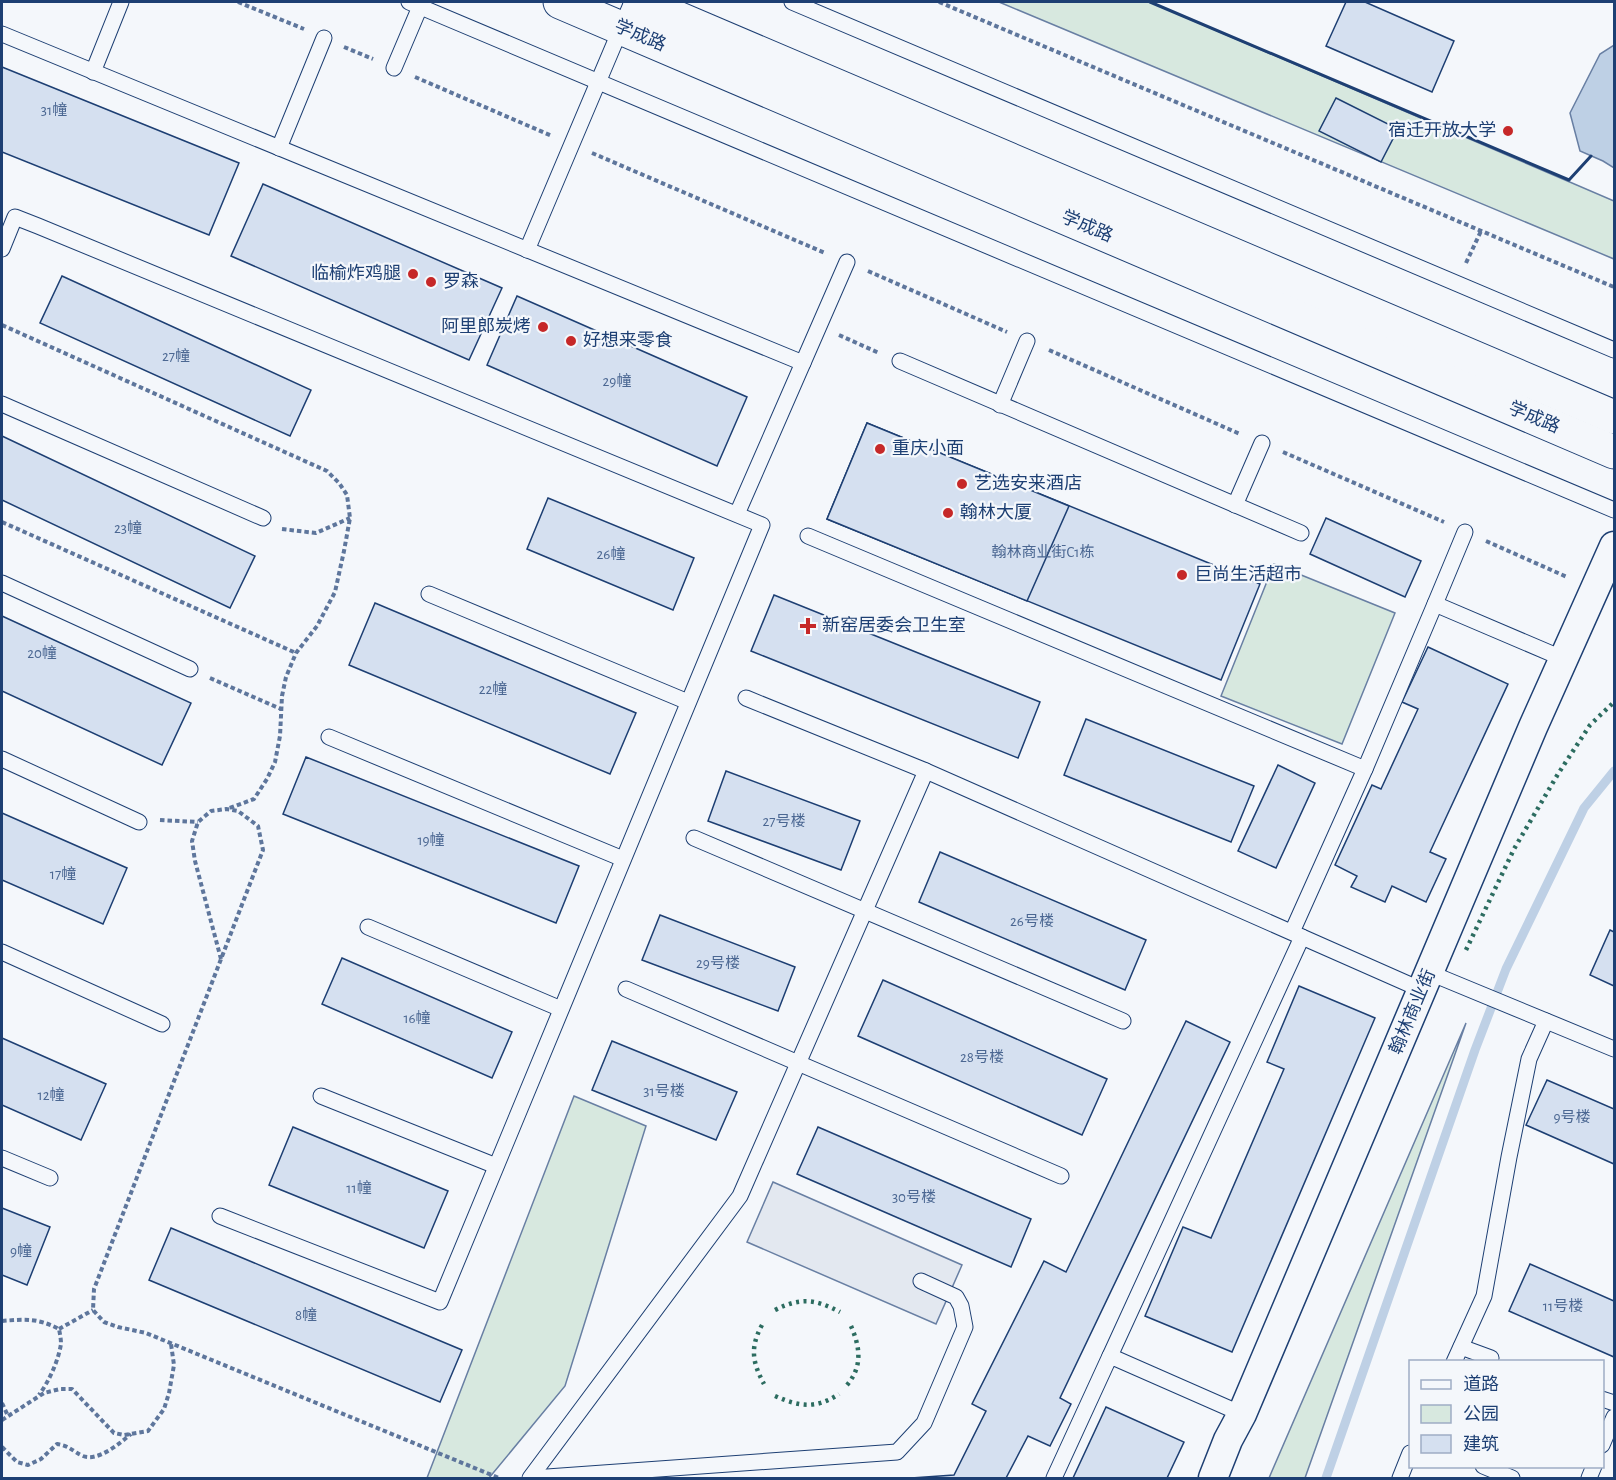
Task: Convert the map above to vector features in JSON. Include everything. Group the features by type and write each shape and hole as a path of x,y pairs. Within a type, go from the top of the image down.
{"main road":[{"name":"学成路","path":"560,2 626,14 1614,452"},
{"name":"学成路","path":"640,2 1614,417"}],"street":[{"name":"翰林商业街","path":"1213,1479 1614,546"}],"lane":[{"path":"93,72 122,2"},
{"path":"792,2 1614,350"},
{"path":"394,68 417,3 1614,510"},
{"path":"527,250 626,14"},
{"path":"2,34 803,363"},
{"path":"279,148 324,38"},
{"path":"2,249 8,215 50,230 762,525 440,1302 220,1216"},
{"path":"737,514 848,262"},
{"path":"1000,405 1027,341"},
{"path":"900,361 1301,533"},
{"path":"2,404 263,518"},
{"path":"1235,505 1262,443"},
{"path":"1054,1479 1297,934 1465,532"},
{"path":"808,536 1365,769"},
{"path":"2,583 190,669"},
{"path":"429,594 688,702"},
{"path":"1436,604 1564,659"},
{"path":"746,698 926,771 1297,934 1426,981 1482,994 1614,1049"},
{"path":"329,737 623,859"},
{"path":"2,759 139,822"},
{"path":"532,1479 736,1202 926,771"},
{"path":"694,838 1123,1021"},
{"path":"368,927 561,1009"},
{"path":"2,952 162,1024"},
{"path":"626,989 1060,1176"},
{"path":"1455,1360 1484,1296 1529,1059 1546,1021"},
{"path":"321,1096 496,1166"},
{"path":"2,1158 50,1178"},
{"path":"532,1479 897,1452 924,1423 965,1328 961,1306 956,1297 921,1281"},
{"path":"1461,1347 1494,1360"},
{"path":"1110,1356 1242,1414"},
{"path":"1604,1440 1614,1417"},
{"path":"1400,1479 1409,1456"},
{"path":"1485,1468 1512,1479"}],"path":[{"path":"238,2 848,262 1596,589"},
{"path":"939,2 1614,287"},
{"path":"1457,283 1481,231"},
{"path":"819,327 900,361"},
{"path":"263,518 284,530 316,533 350,518"},
{"path":"2,522 296,653"},
{"path":"190,669 282,709"},
{"path":"221,959 195,861 192,841 198,822 211,811 226,809 238,811 258,826 263,850 94,1289 93,1310 104,1322 146,1333 499,1479"},
{"path":"139,822 156,820 198,822"},
{"path":"59,1329 93,1310"},
{"path":"2,1321 24,1319 46,1322 59,1329"},
{"path":"37,1397 47,1383 56,1361 61,1343 59,1329"},
{"path":"2,1420 44,1393 72,1389 114,1433 124,1435 148,1431 164,1409 169,1394 174,1365 171,1344"},
{"path":"2,1403 8,1416"},
{"path":"2,1447 17,1462 28,1465 41,1459 57,1444 66,1445 86,1458 97,1456 114,1448 131,1434"}],"green space":[{"path":"999,2 1150,2 1614,201 1614,259"},
{"path":"1274,564 1395,613 1342,744 1221,696"},
{"path":"1466,1023 1305,1478 1269,1478"},
{"path":"574,1096 646,1126 565,1386 489,1478 427,1478"}],"shaded area":[{"path":"773,1182 962,1265 936,1324 747,1242"}],"water":[{"path":"1614,45 1614,168 1580,151 1570,113 1600,54"}],"building":[{"path":"1346,2 1365,2 1454,41 1432,92 1326,46"},
{"path":"2,67 239,163 209,235 2,152"},
{"path":"1336,98 1398,129 1381,162 1319,131"},
{"path":"263,184 502,288 469,360 231,256"},
{"path":"62,276 311,390 290,436 40,323"},
{"path":"517,296 747,397 717,466 487,365"},
{"path":"867,423 1260,584 1221,680 827,519"},
{"name":"翰林大厦","path":"867,423 1069,506 1027,601 827,519"},
{"path":"2,436 255,556 230,608 2,500"},
{"path":"548,498 694,558 673,610 527,549"},
{"path":"1326,518 1421,561 1405,597 1310,554"},
{"path":"774,595 1040,702 1018,758 751,651"},
{"path":"375,603 636,713 610,774 349,665"},
{"path":"2,616 191,703 162,765 2,691"},
{"path":"1428,647 1508,684 1430,852 1446,859 1426,902 1392,886 1385,902 1351,887 1357,876 1335,865 1372,785 1381,789 1418,709 1402,702"},
{"path":"1086,719 1254,786 1231,842 1064,775"},
{"path":"306,757 579,866 556,923 283,814"},
{"path":"1278,765 1315,783 1276,868 1238,851"},
{"path":"726,771 860,821 841,870 708,821"},
{"path":"2,813 127,868 103,924 2,880"},
{"path":"940,852 1146,940 1125,990 919,902"},
{"path":"660,915 795,967 778,1011 642,960"},
{"path":"1610,930 1614,932 1614,986 1590,975"},
{"path":"342,958 512,1032 492,1078 322,1004"},
{"path":"883,980 1107,1079 1082,1135 858,1036"},
{"path":"1299,986 1375,1018 1232,1352 1145,1316 1183,1227 1211,1238 1284,1069 1267,1062"},
{"path":"1186,1021 1230,1042 1060,1398 1071,1404 1050,1446 1028,1436 1006,1478 911,1478 954,1475 986,1411 972,1404 1044,1261 1066,1272"},
{"path":"2,1038 106,1084 81,1140 2,1105"},
{"path":"612,1041 737,1092 716,1140 592,1090"},
{"path":"1547,1080 1614,1109 1614,1164 1526,1125"},
{"path":"293,1127 448,1191 424,1248 269,1185"},
{"path":"818,1127 1031,1219 1011,1267 797,1174"},
{"path":"2,1208 50,1227 27,1285 2,1275"},
{"path":"171,1228 462,1350 440,1402 149,1280"},
{"path":"1530,1264 1614,1301 1614,1357 1509,1311"},
{"path":"1106,1407 1184,1442 1167,1478 1073,1478"}],"waterway":[{"path":"1326,1478 1475,1050 1506,969 1584,808 1614,771"}],"hedge":[{"path":"1466,950 1514,849 1558,774 1590,725 1614,702"},
{"path":"775,1310 800,1301 808,1301 823,1304 840,1312"},
{"path":"762,1325 756,1340 754,1355 764,1384"},
{"path":"847,1385 858,1364 858,1349 851,1326"},
{"path":"775,1396 808,1405 823,1402 839,1394"}],"wall":[{"path":"1150,2 1569,180 1591,156"}],"place":[{"name":"宿迁开放大学","path":"1508,131"},
{"name":"临榆炸鸡腿","path":"413,274"},
{"name":"罗森","path":"431,282"},
{"name":"阿里郎炭烤","path":"543,327"},
{"name":"好想来零食","path":"571,341"},
{"name":"重庆小面","path":"880,449"},
{"name":"艺选安来酒店","path":"962,484"},
{"name":"翰林大厦","path":"948,513"},
{"name":"巨尚生活超市","path":"1182,575"},
{"name":"新窑居委会卫生室","path":"808,626"}]}
